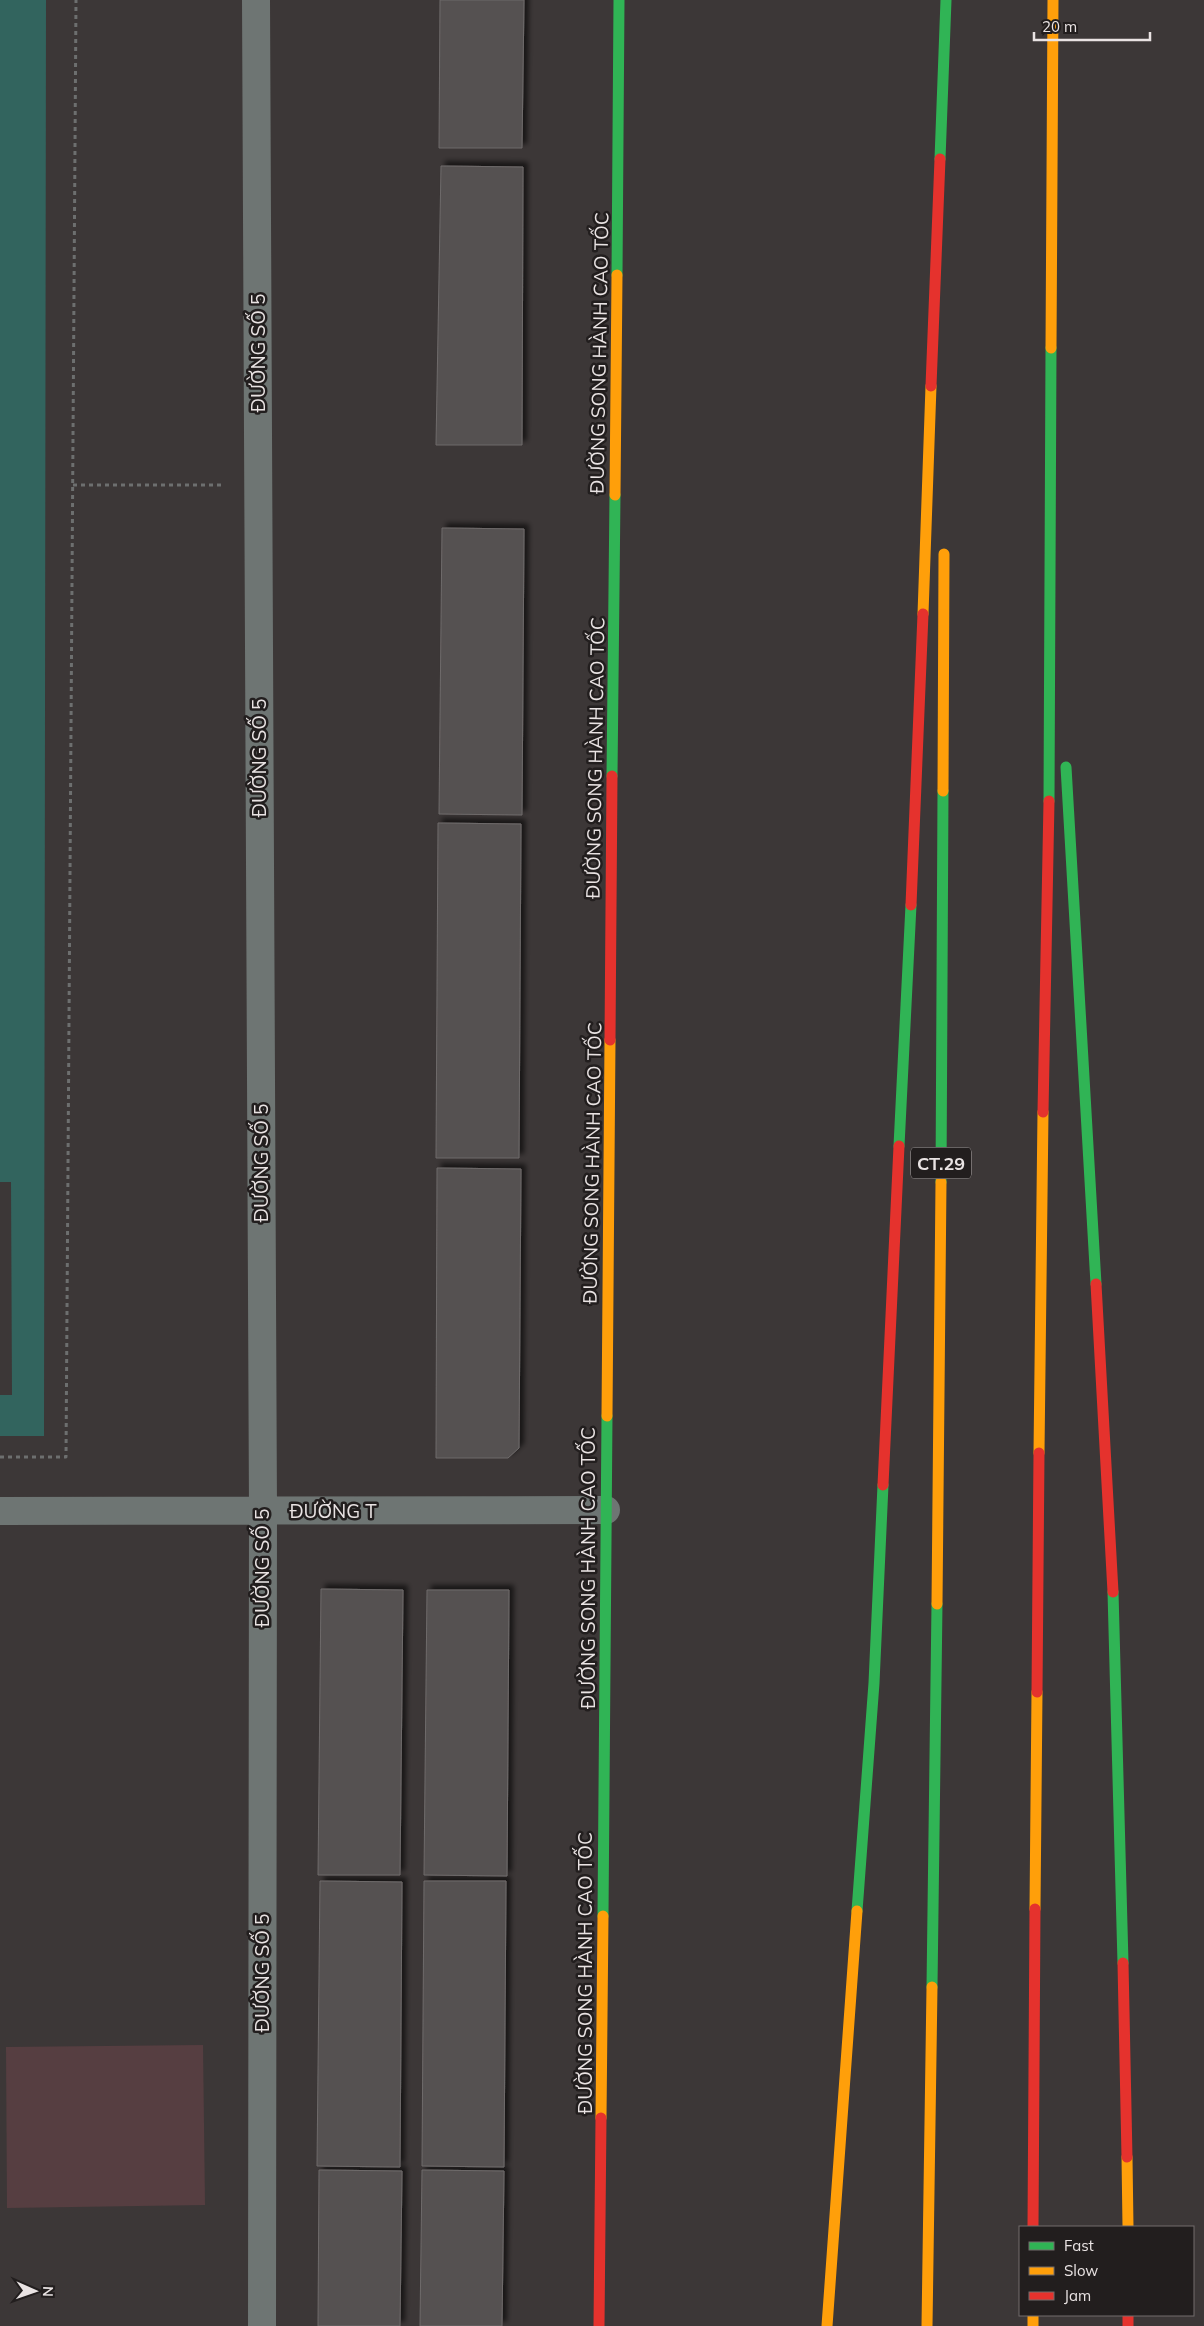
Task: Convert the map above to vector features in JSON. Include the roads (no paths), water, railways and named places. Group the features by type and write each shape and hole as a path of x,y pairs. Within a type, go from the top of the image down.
{"main road":[{"name":"ĐƯỜNG SONG HÀNH CAO TỐC","path":"599,2326 619,0"},
{"path":"944,347 946,0"},
{"path":"826,2326 874,1683 914,839 946,0"},
{"path":"1033,2226 1040,1278 1049,781 1053,0"},
{"path":"1053,63 1062,551"},
{"name":"CT.29","path":"927,2326 941,1280 944,546"},
{"path":"1066,750 1112,1580 1127,2117 1128,2226"}],"street":[{"name":"ĐƯỜNG SỐ 5","path":"256,0 262,1511 262,2326"},
{"name":"ĐƯỜNG T","path":"0,1511 606,1510"}],"water":[{"path":"0,0 46,0 44,1436 0,1436 0,1395 12,1395 11,1182 0,1182"}]}
